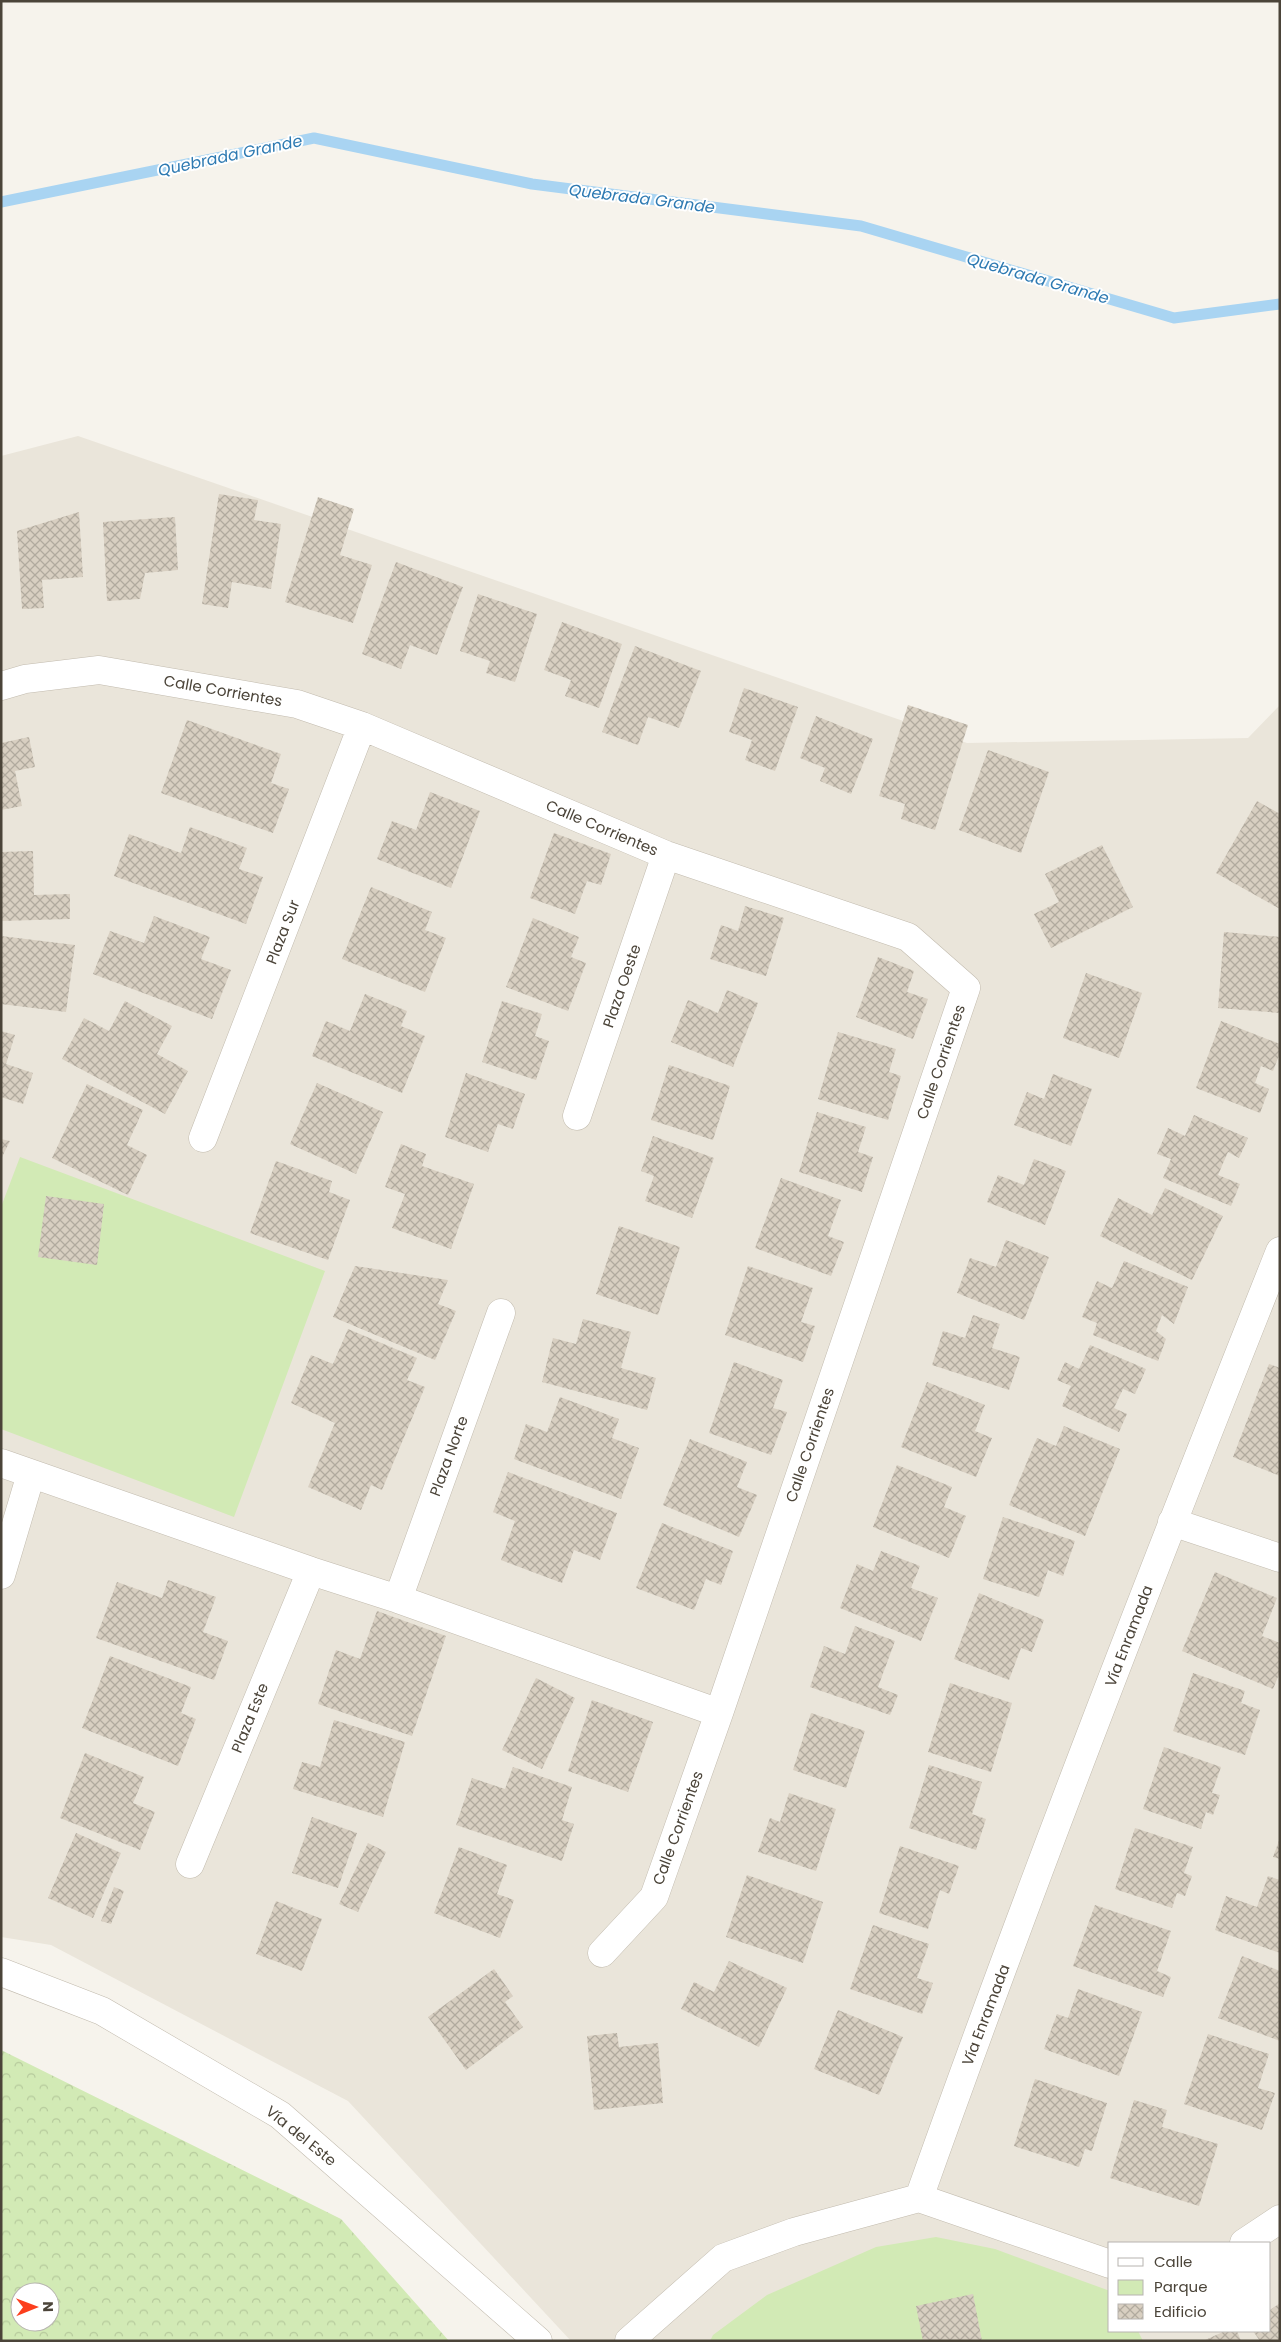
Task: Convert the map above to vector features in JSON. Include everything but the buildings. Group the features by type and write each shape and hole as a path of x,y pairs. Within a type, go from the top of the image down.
{"street":[{"name":"Calle Corrientes","path":"1,686 24,679 99,670 297,704 362,726 666,855 908,937 966,988 719,1713 654,1896 602,1953"},
{"name":"Plaza Sur","path":"203,1138 362,726"},
{"name":"Plaza Oeste","path":"577,1116 666,855"},
{"name":"Vía Enramada","path":"919,2198 958,2089 1172,1522 1280,1250"},
{"name":"Plaza Norte","path":"398,1598 501,1313"},
{"path":"1,1463 311,1571 398,1598 719,1713"},
{"path":"1,1575 31,1474"},
{"path":"1172,1522 1280,1558"},
{"name":"Plaza Este","path":"190,1864 311,1571"},
{"name":"Vía del Este","path":"1,1972 102,2011 280,2115 538,2341"},
{"path":"628,2341 723,2258 794,2232 919,2198 1108,2263"},
{"path":"1246,2242 1280,2219"}],"shaded area":[{"path":"78,436 967,743 1248,738 1280,705 1280,2341 571,2341 348,2101 51,1945 1,1937 1,456"}],"green space":[{"path":"20,1157 325,1271 234,1517 1,1429 1,1207"},
{"path":"1,2050 341,2219 449,2341 1,2341"},
{"path":"936,2237 995,2249 1108,2290 1108,2332 1138,2332 1143,2341 710,2341 713,2335 767,2295 876,2247"}],"waterway":[{"name":"Quebrada Grande","path":"1,202 314,138 532,184 861,226 1174,318 1280,304"}]}
